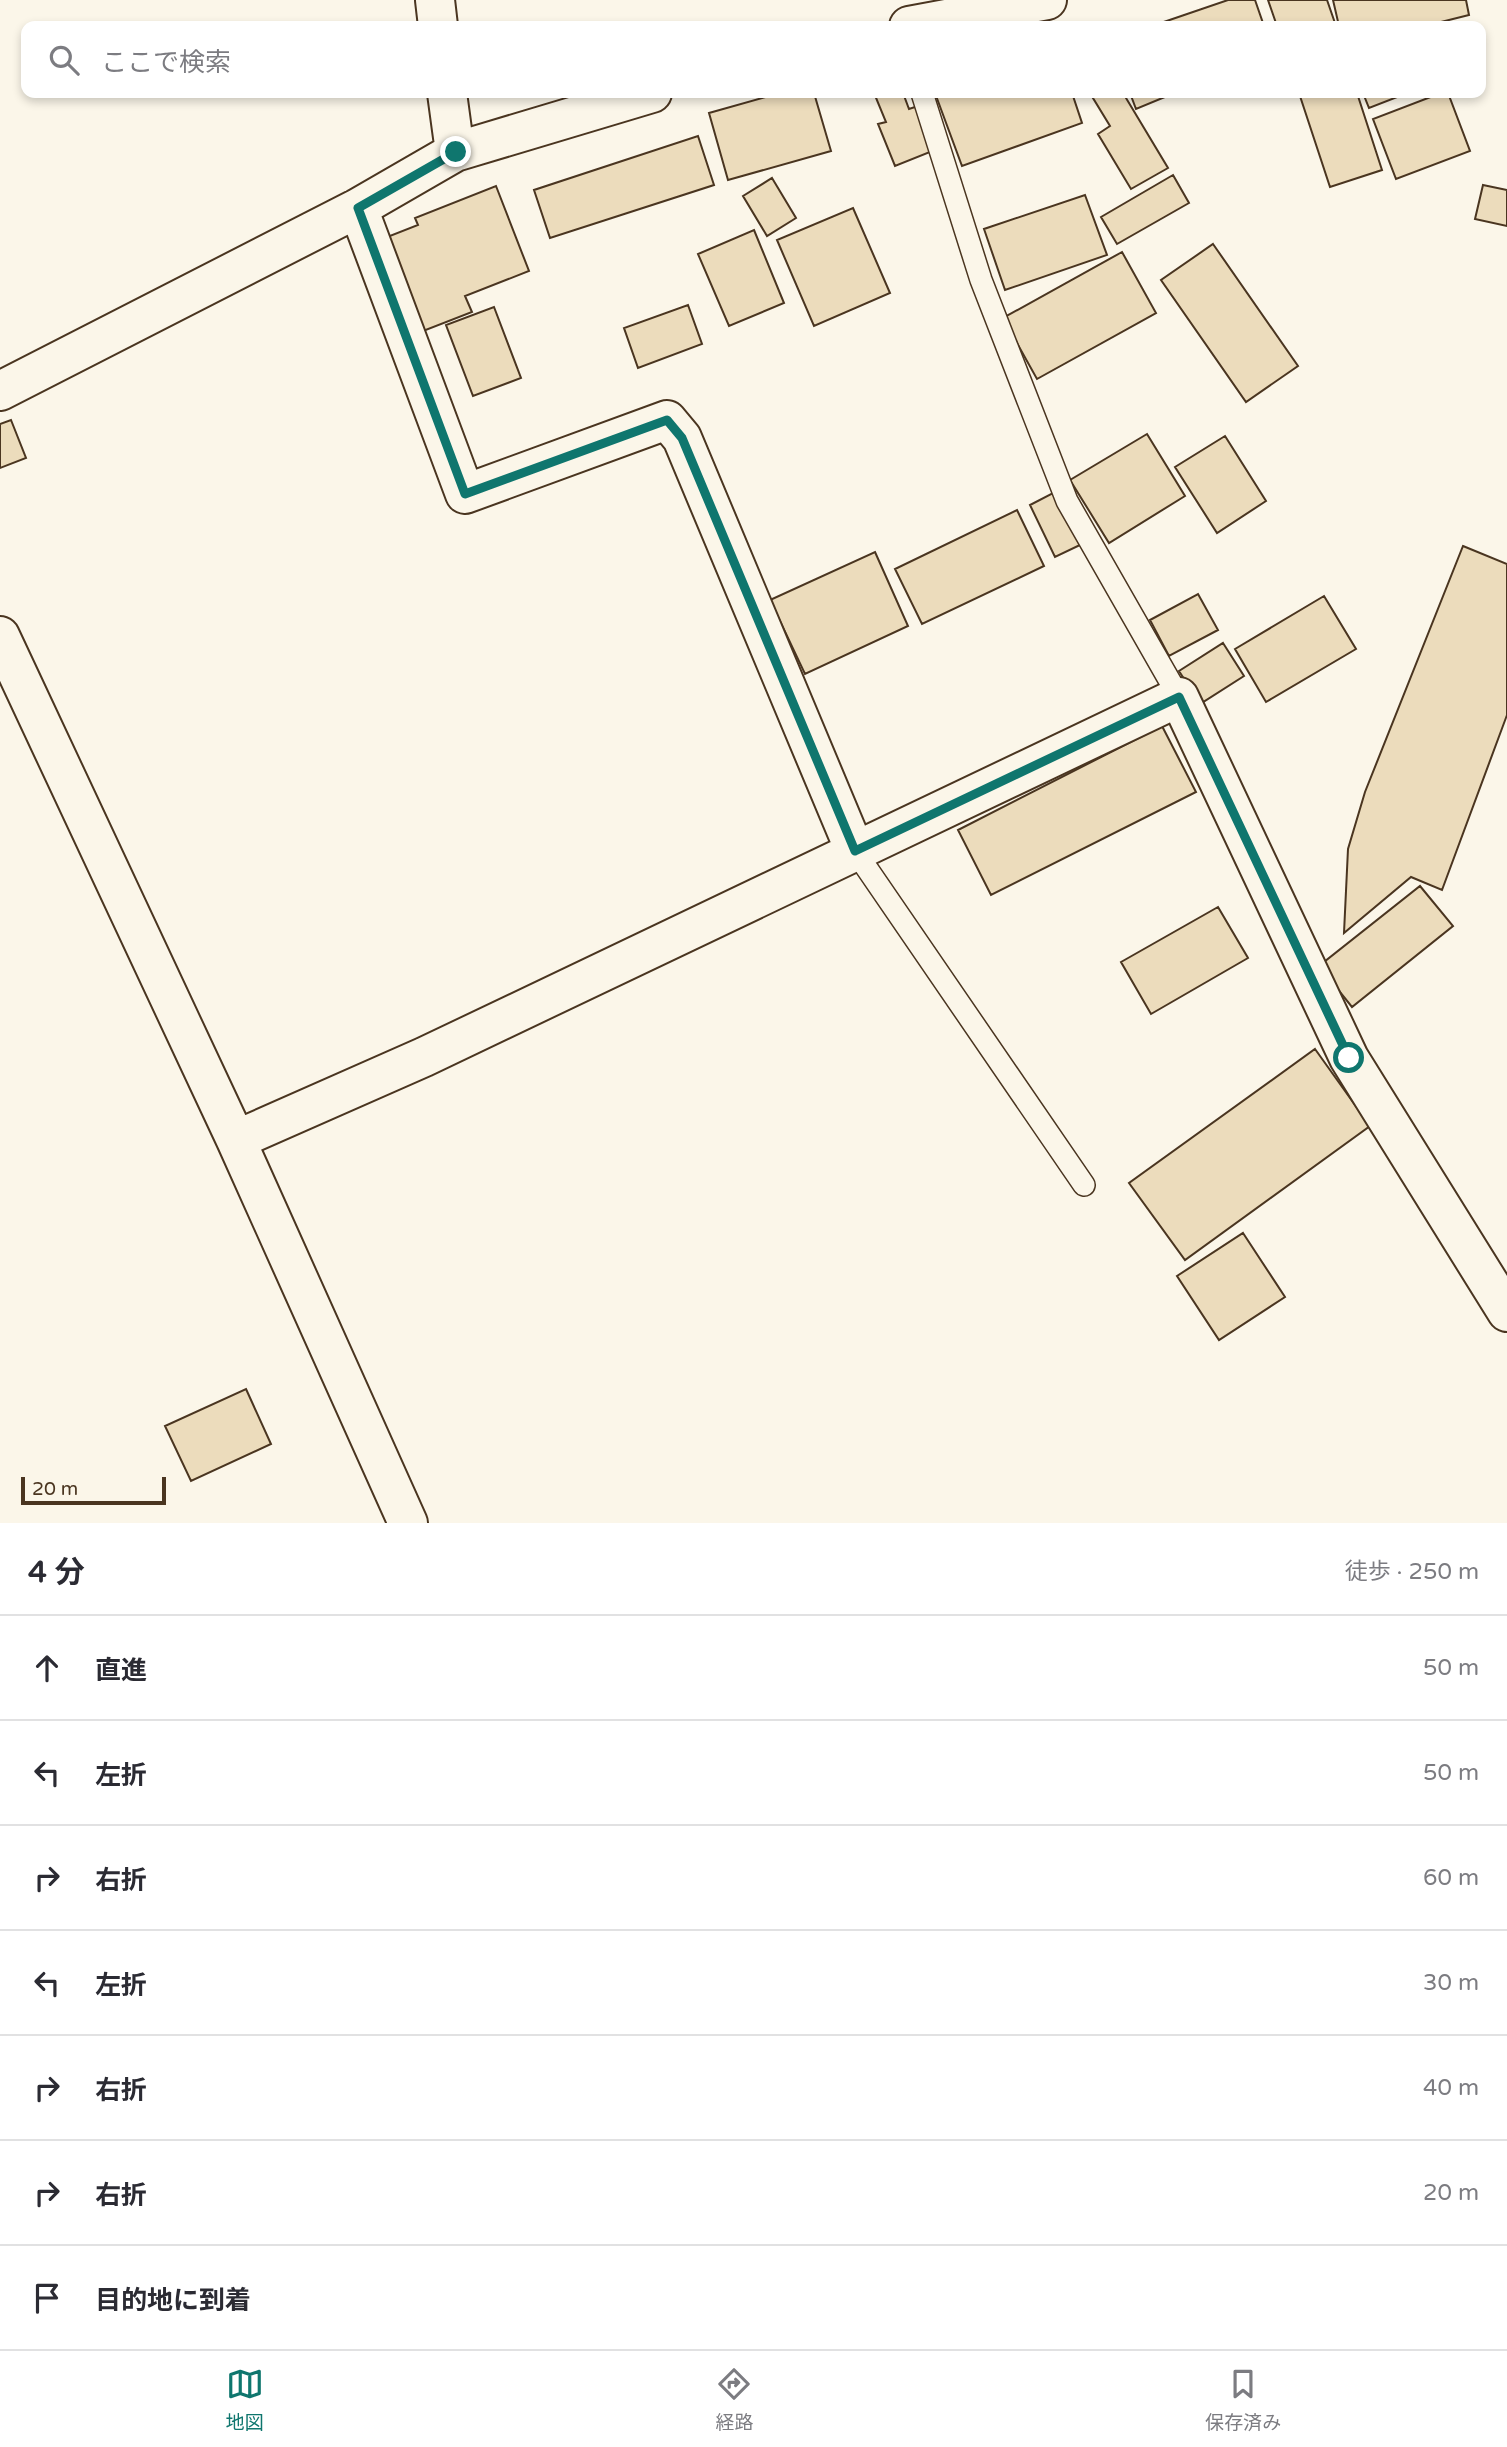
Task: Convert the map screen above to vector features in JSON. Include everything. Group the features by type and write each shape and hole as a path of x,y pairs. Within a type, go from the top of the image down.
{"street":[{"path":"435,0 437,21"},
{"path":"936,21 1047,0"},
{"path":"448,98 456,152"},
{"path":"0,391 358,208 456,152 635,98"},
{"path":"358,208 465,494 667,420 682,438 855,851"},
{"path":"0,636 236,1140 408,1523"},
{"path":"236,1140 424,1057 1179,697 1349,1058 1507,1312"}],"lane":[{"path":"924,98 981,280 1067,501 1179,697"},
{"path":"855,851 1084,1185"}],"building":[{"path":"1228,0 1255,0 1262,21 1167,21"},
{"path":"1268,0 1327,0 1334,21 1275,21"},
{"path":"1333,0 1466,0 1469,15 1445,21 1338,21"},
{"path":"762,98 815,98 831,151 728,180 709,113"},
{"path":"876,98 905,98 909,109 918,106 935,150 895,166 878,124 886,122"},
{"path":"937,98 1074,98 1082,123 962,166"},
{"path":"1093,98 1126,98 1168,168 1131,189 1098,134 1110,126"},
{"path":"1132,98 1163,98 1136,109"},
{"path":"1301,98 1359,98 1382,170 1330,187"},
{"path":"1365,98 1395,98 1369,108"},
{"path":"1428,98 1450,98 1470,151 1396,179 1373,119"},
{"path":"698,136 714,185 550,238 534,190"},
{"path":"1173,175 1189,203 1117,244 1101,217"},
{"path":"772,178 796,218 767,236 743,196"},
{"path":"1483,185 1507,190 1507,226 1475,219"},
{"path":"496,186 529,271 465,296 472,312 418,333 382,239 418,225 415,218"},
{"path":"1085,195 1107,255 1005,290 984,229"},
{"path":"853,208 890,293 814,326 777,240"},
{"path":"754,230 784,303 729,326 698,254"},
{"path":"1213,244 1298,366 1246,402 1161,280"},
{"path":"1122,252 1156,313 1037,379 1003,318"},
{"path":"688,305 702,344 638,368 624,328"},
{"path":"494,307 521,378 473,396 446,325"},
{"path":"11,420 26,458 0,468 0,424"},
{"path":"1147,434 1185,496 1109,543 1070,480"},
{"path":"1225,436 1266,501 1217,533 1175,467"},
{"path":"1053,493 1080,545 1055,557 1030,505"},
{"path":"1017,510 1044,566 922,624 895,569"},
{"path":"1463,546 1507,564 1507,715 1442,890 1411,877 1344,933 1348,849 1365,792"},
{"path":"875,552 908,626 805,674 770,600"},
{"path":"1198,594 1218,630 1169,656 1150,620"},
{"path":"1324,596 1356,649 1266,702 1235,649"},
{"path":"1223,643 1244,676 1200,704 1179,671"},
{"path":"1162,726 1196,792 991,895 958,830"},
{"path":"1420,886 1453,926 1352,1007 1319,966"},
{"path":"1218,907 1248,958 1151,1014 1121,962"},
{"path":"1315,1049 1370,1126 1185,1260 1129,1183"},
{"path":"1243,1233 1285,1297 1219,1340 1177,1276"},
{"path":"246,1389 271,1444 191,1481 165,1426"}],"route":[{"path":"456,152 358,208 465,494 667,420 682,438 855,851 1179,697 1349,1058"}]}
